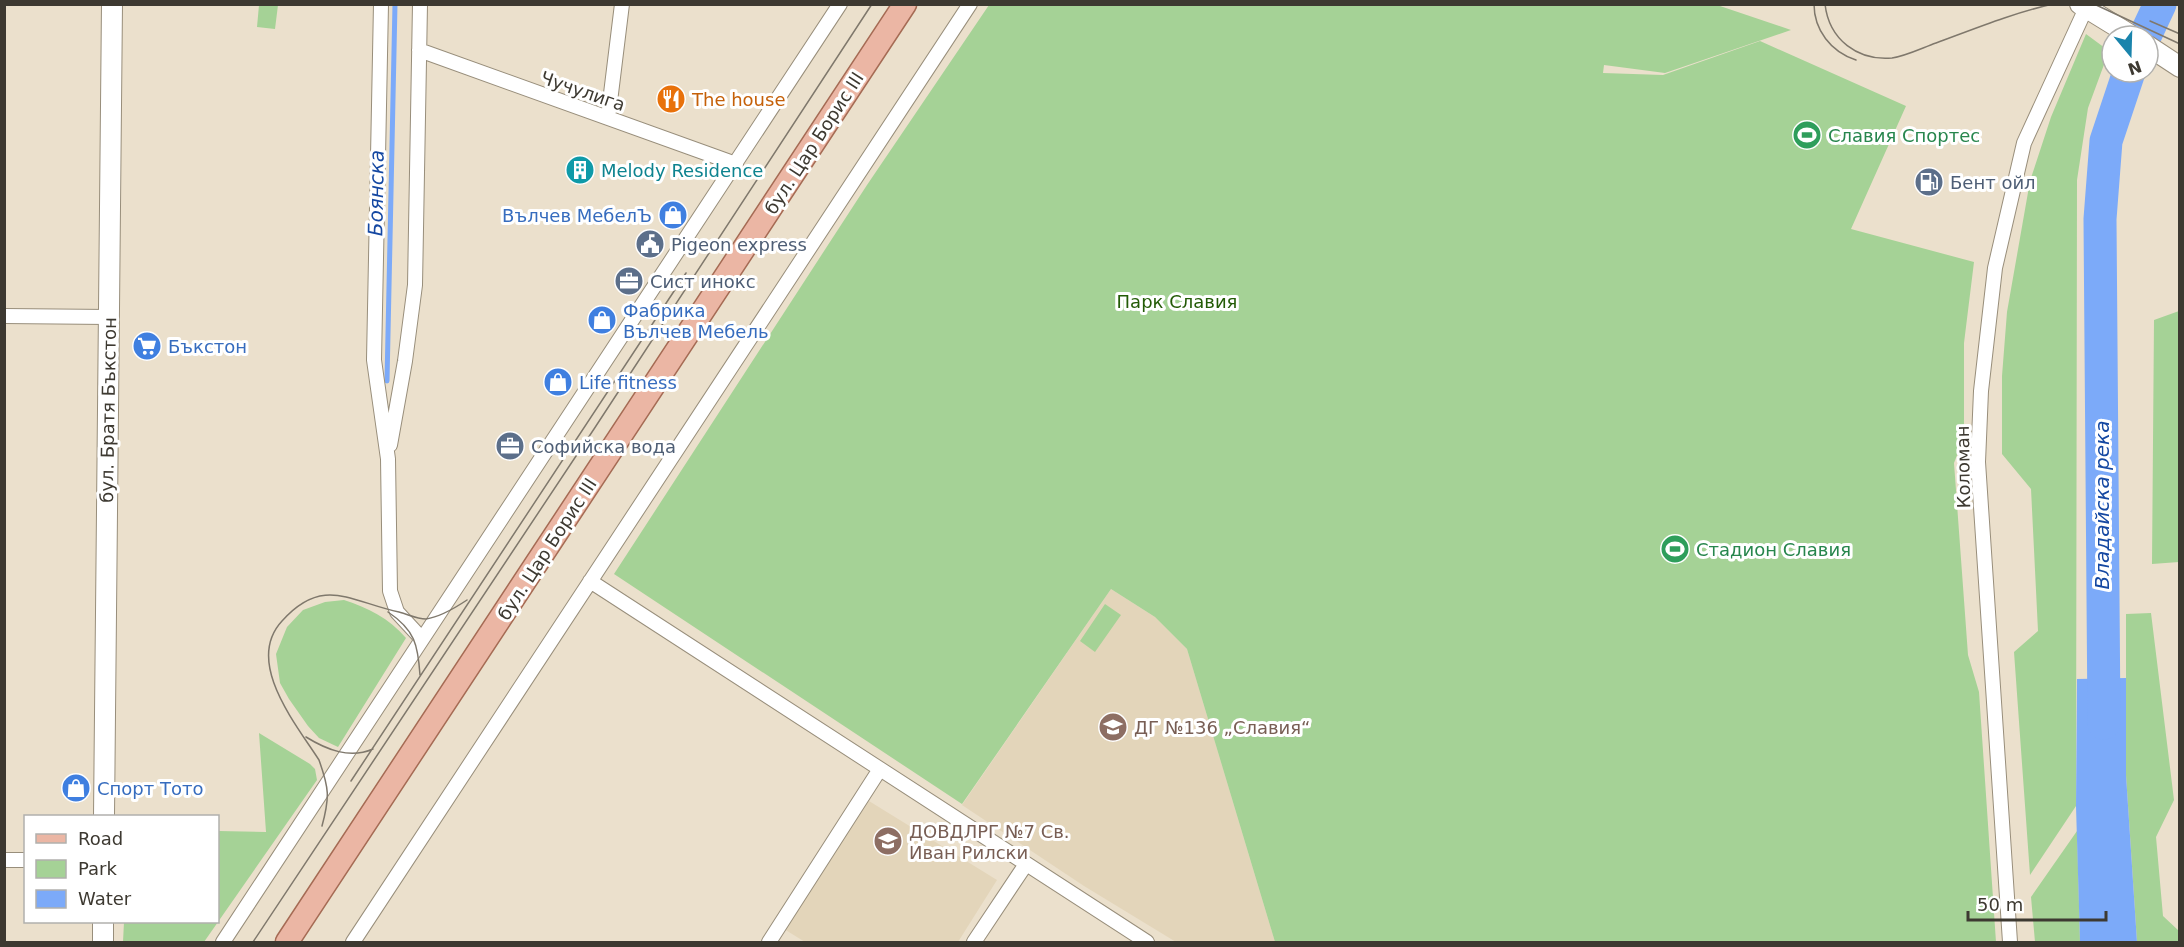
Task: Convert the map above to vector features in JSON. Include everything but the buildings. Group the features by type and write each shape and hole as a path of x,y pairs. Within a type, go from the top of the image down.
{"main road":[{"name":"бул. Цар Борис III","path":"287,942 905,4"}],"street":[{"name":"бул. Братя Бъкстон","path":"104,815 112,4"},
{"path":"381,4 374,360 388,459 390,591 397,612 422,639"},
{"path":"388,459 415,285 420,4"},
{"path":"608,118 622,4"},
{"path":"223,942 349,754 422,639 840,4"},
{"path":"352,942 970,4"},
{"path":"2083,6 2113,24"},
{"name":"Коломан","path":"2010,942 1978,462 1981,392 1995,268 2024,143 2083,6"},
{"name":"Чучулига","path":"419,50 736,164"},
{"path":"2160,54 2177,65"},
{"path":"4,316 109,317"},
{"path":"590,581 1147,942"},
{"path":"769,942 880,770"},
{"path":"4,860 24,860"},
{"path":"974,942 1026,864"},
{"path":"103,923 103,942"}],"shaded area":[{"name":"ДГ №136 „Славия“","path":"1111,589 1155,617 1187,649 1275,942 1176,942 1084,886 962,805"},
{"name":"ДОВДЛРГ №7 Св. Иван Рилски","path":"869,801 997,880 958,942 805,942 784,929"}],"green space":[{"path":"259,5 278,5 275,29 257,27"},
{"name":"Парк Славия","path":"989,5 1717,5 1791,30 1665,73 1604,65 1603,73 1663,75 1760,41 1906,106 1851,229 1974,262 1964,343 1964,437 1954,463 1968,655 1979,692 1996,942 1275,942 1187,649 1155,617 1111,589 962,804 614,574 867,185"},
{"path":"2086,34 2100,44 2100,75 2088,108 2077,180 2076,806 2030,875 2014,652 2038,631 2031,489 2002,454 2002,376 2007,312 2030,181 2051,117"},
{"path":"2179,311 2179,562 2152,564 2154,320"},
{"path":"344,600 378,614 406,638 338,747 319,738 289,699 280,683 276,654 287,627 303,610 325,602"},
{"path":"1105,604 1121,615 1095,652 1080,641"},
{"path":"2151,613 2174,800 2156,837 2163,916 2179,931 2179,942 2137,942 2126,775 2126,614"},
{"path":"259,733 310,764 315,769 317,780 219,921 219,831 266,832"},
{"path":"2077,831 2080,942 2035,942 2031,897"},
{"path":"124,923 217,923 204,942 123,942"}],"water":[{"path":"2126,678 2126,775 2137,942 2080,942 2076,806 2077,679"}],"waterway":[{"name":"Боянска","path":"387,381 395,4"},
{"name":"Владайска река","path":"2151,24 2160,4"},
{"name":"Владайска река","path":"2104,723 2100,219 2106,141 2125,84"}],"tram line":[{"path":"253,942 594,429 872,4"},
{"path":"1814,4 1817,23 1826,39 1839,52 1856,60"},
{"path":"1825,4 1832,28 1847,46 1857,52 1880,58 1903,56 1994,22 2053,4"},
{"path":"2094,4 2180,44"},
{"path":"2150,21 2180,34"},
{"path":"351,781 686,273"},
{"path":"322,826 327,793 319,760 287,711 271,674 269,655 272,637 282,621 297,607 324,595 352,598 426,619 442,614 467,600"},
{"path":"388,612 404,625 413,639 418,655 420,675"},
{"path":"306,737 339,752 356,753 373,749"}],"place":[{"name":"The house","path":"671,99"},
{"name":"Славия Спортес","path":"1807,135"},
{"name":"Melody Residence","path":"580,170"},
{"name":"Бент ойл","path":"1929,182"},
{"name":"Вълчев МебелЪ","path":"673,215"},
{"name":"Pigeon express","path":"650,244"},
{"name":"Сист инокс","path":"629,281"},
{"name":"Фабрика Вълчев Мебель","path":"602,320"},
{"name":"Бъкстон","path":"147,346"},
{"name":"Life fitness","path":"558,382"},
{"name":"Софийска вода","path":"510,446"},
{"name":"Стадион Славия","path":"1675,549"},
{"name":"ДГ №136 „Славия“","path":"1113,727"},
{"name":"Спорт Тото","path":"76,788"},
{"name":"ДОВДЛРГ №7 Св. Иван Рилски","path":"888,841"}]}
